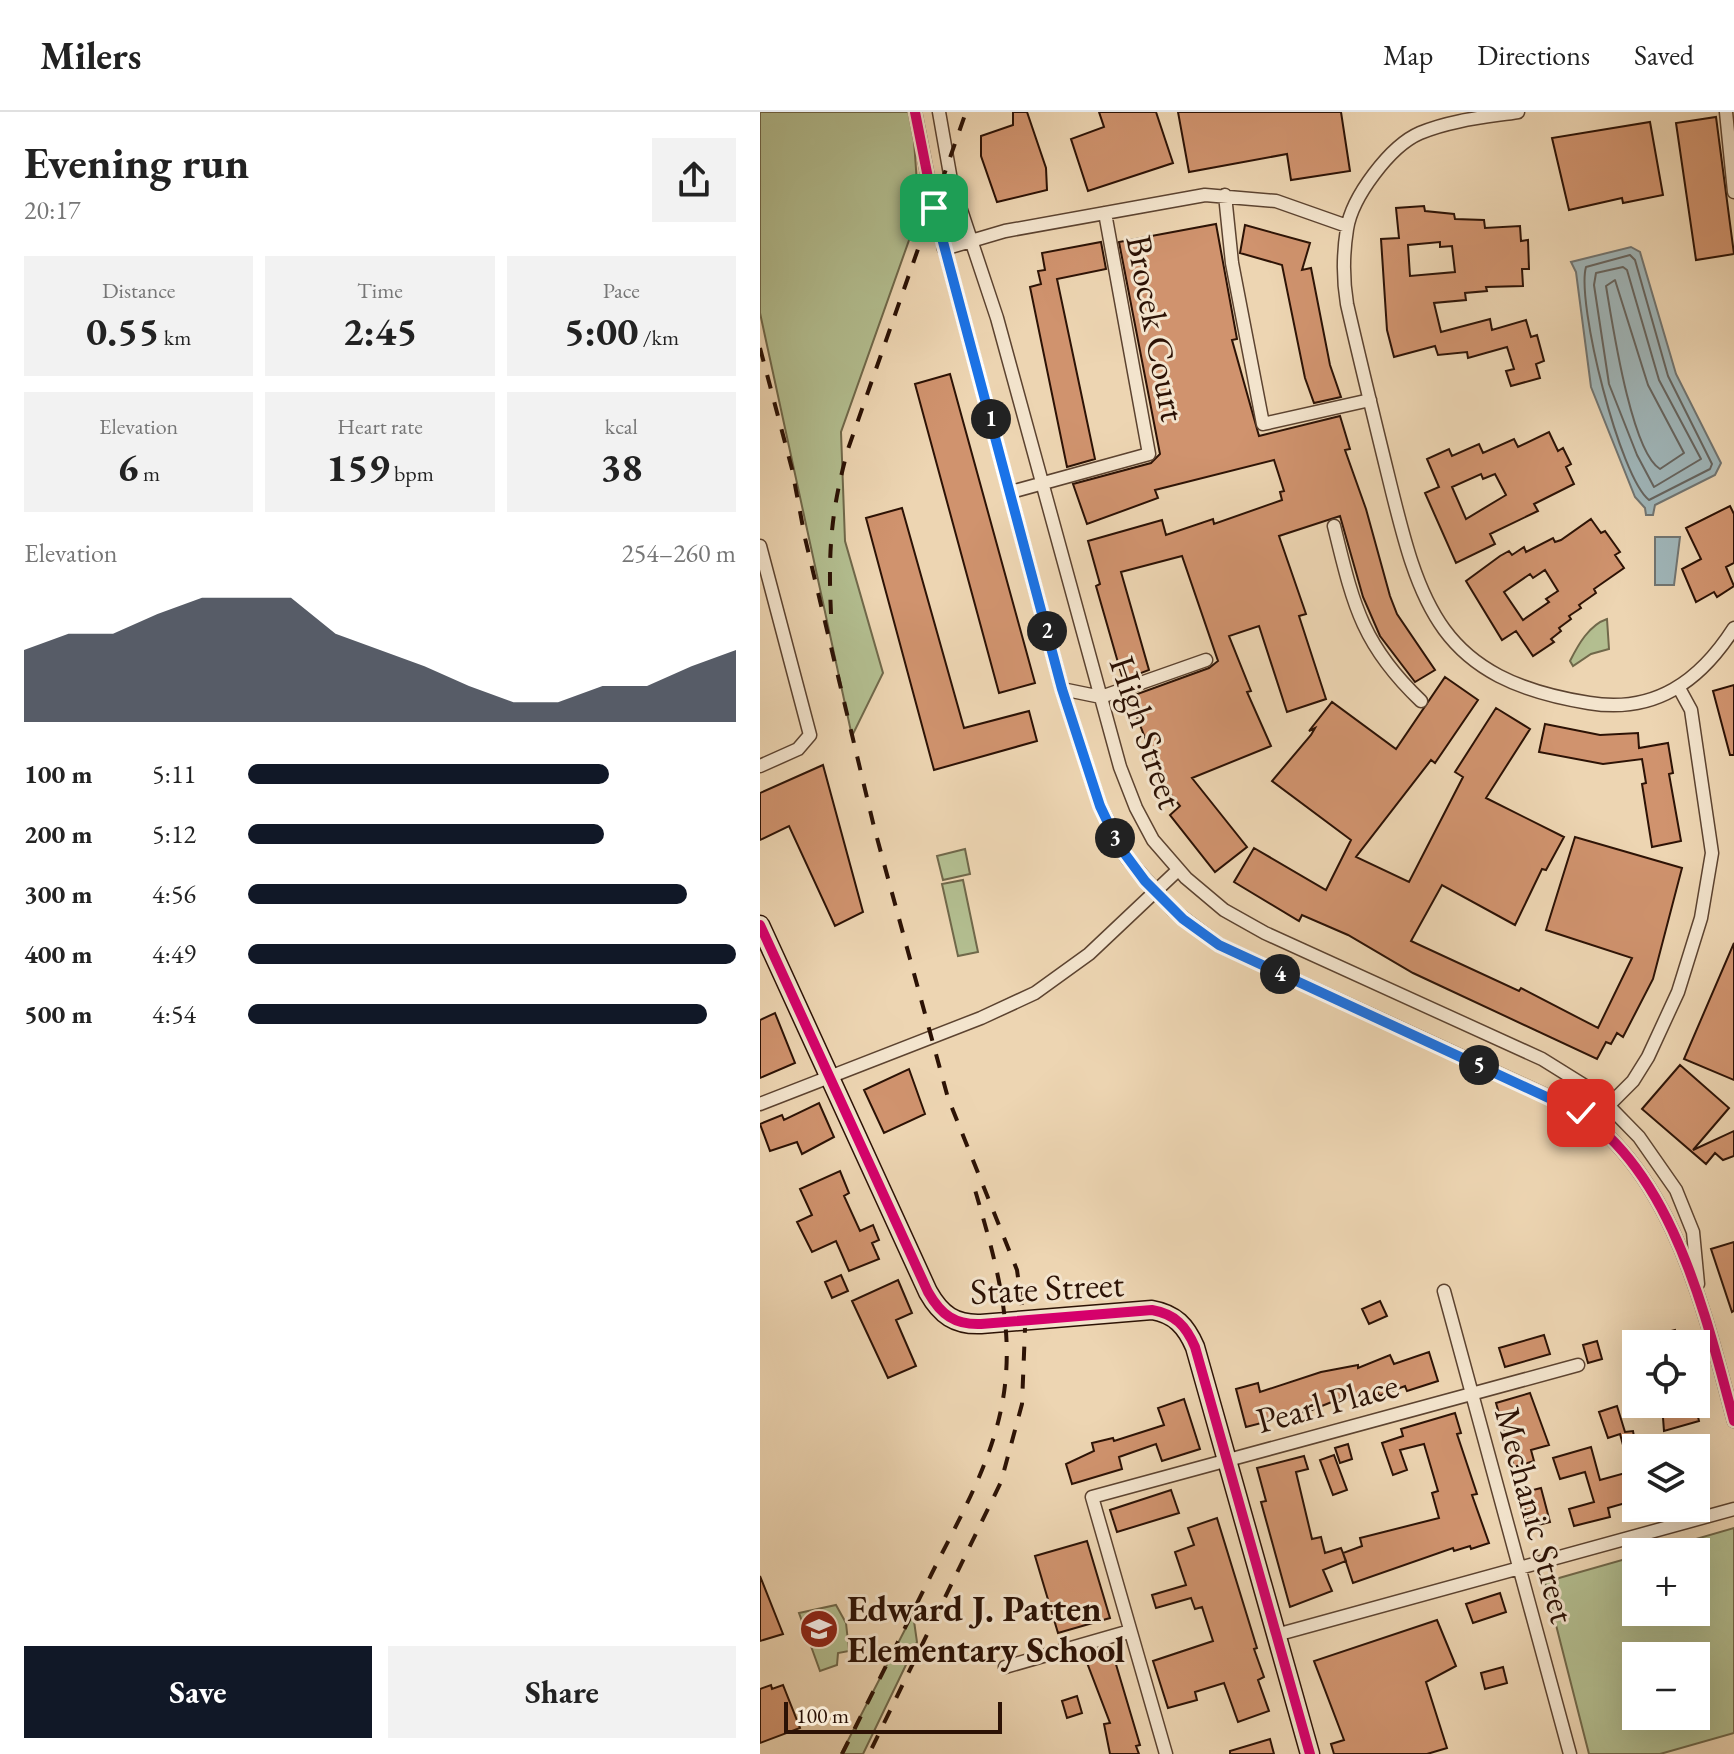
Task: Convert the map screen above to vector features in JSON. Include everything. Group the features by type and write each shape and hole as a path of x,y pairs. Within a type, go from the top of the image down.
{"street":[{"name":"High Street","path":"915,112 944,249 1062,689 1106,821 1127,858 1155,892 1194,928 1235,953 1561,1102 1592,1122 1622,1151 1649,1188 1698,1287 1734,1421"},
{"name":"High Street","path":"939,112 948,166 1042,483 1101,697 1136,808 1153,840 1178,870 1214,903 1249,924 1556,1066 1583,1082 1610,1105 1649,1149 1683,1204 1697,1246 1698,1287"},
{"path":"1518,112 1463,121 1419,134 1387,155 1347,226 1344,281 1347,304 1414,576 1431,612 1462,649 1484,666 1515,683 1587,703 1634,704 1679,688 1709,664 1734,628"},
{"path":"1726,112 1734,192"},
{"path":"944,249 971,240 1188,197 1225,195 1276,201 1347,226"},
{"path":"1225,195 1232,263 1263,424 1370,400"},
{"name":"Brocek Court","path":"1011,492 1149,454 1105,213"},
{"path":"1334,526 1349,588 1368,639 1396,677 1421,701"},
{"path":"760,546 810,729 808,740 760,766"},
{"path":"1062,689 1101,697 1206,660"},
{"path":"1592,1122 1638,1074 1665,1023 1683,978 1704,905 1712,853 1691,710 1679,688"},
{"path":"760,1104 981,1018 1035,993 1075,966 1178,870"},
{"name":"State Street","path":"760,925 928,1292 943,1314 957,1322 972,1325 1152,1310 1171,1316 1182,1325 1195,1347 1310,1754"},
{"name":"Mechanic Street","path":"1444,1291 1570,1754"},
{"name":"Pearl Place","path":"1130,1631 1092,1497 1578,1365"},
{"path":"1276,1635 1734,1509"},
{"path":"1005,1667 1130,1631 1166,1754"}],"green space":[{"path":"760,112 912,112 919,212 841,432 845,541 883,673 852,736 760,313"},
{"path":"1607,619 1609,649 1591,654 1573,666 1570,661 1585,636"},
{"path":"965,849 970,874 943,880 937,856"},
{"path":"963,880 978,952 958,956 942,884"},
{"path":"1734,1528 1734,1733 1660,1754 1589,1754 1545,1582 1622,1560 1622,1626 1710,1626 1710,1538 1699,1538"},
{"path":"836,1605 846,1623 849,1651 838,1653 837,1665 820,1671 799,1613"},
{"path":"913,1614 917,1642 863,1754 841,1754"}],"water":[{"path":"1631,247 1640,252 1676,374 1721,463 1715,475 1655,505 1653,515 1646,515 1645,508 1635,497 1591,387 1576,272 1571,262"},
{"path":"1655,537 1680,537 1674,585 1655,585"}],"building":[{"path":"1013,112 1027,112 1046,168 1047,190 997,202 981,156 981,136 1013,125"},
{"path":"1099,112 1156,112 1173,163 1088,191 1071,139 1104,127"},
{"path":"1178,112 1341,112 1350,171 1291,180 1287,154 1189,172"},
{"path":"1716,117 1734,254 1696,260 1676,123"},
{"path":"1650,122 1663,195 1623,203 1622,198 1569,210 1552,138"},
{"path":"1424,206 1425,211 1454,214 1455,219 1484,220 1485,228 1520,226 1521,241 1528,240 1529,269 1522,269 1523,286 1486,287 1487,291 1465,293 1466,300 1434,303 1441,332 1490,319 1492,330 1526,320 1531,337 1537,335 1544,361 1536,364 1540,378 1511,386 1506,371 1514,369 1507,347 1468,358 1467,352 1438,355 1435,346 1394,357 1387,330 1381,239 1399,238 1396,208","holes":["1440,242 1440,247 1452,246 1455,272 1410,276 1408,245"]},
{"path":"1216,224 1237,339 1232,340 1259,436 1340,416 1350,449 1345,450 1366,509 1390,596 1397,614 1435,670 1415,682 1380,636 1363,597 1340,516 1279,536 1306,614 1299,616 1326,699 1287,712 1259,626 1229,636 1251,691 1247,692 1271,746 1192,778 1247,847 1215,872 1170,815 1180,806 1164,786 1129,697 1209,668 1218,661 1182,556 1121,572 1149,670 1123,680 1096,586 1100,584 1088,541 1162,520 1166,535 1213,519 1214,524 1282,500 1280,492 1284,491 1274,460 1155,490 1158,498 1087,524 1073,484 1151,463 1160,454 1119,242"},
{"path":"1245,225 1310,243 1302,270 1311,268 1330,365 1341,397 1314,403 1305,378 1282,265 1240,253"},
{"path":"1101,242 1106,269 1057,279 1095,459 1067,467 1030,287 1041,284 1038,271 1045,270 1042,253"},
{"path":"950,374 1035,683 999,693 915,384"},
{"path":"1549,432 1558,451 1563,448 1571,464 1566,467 1574,484 1534,504 1538,511 1490,534 1495,544 1456,563 1425,493 1439,487 1427,459 1449,449 1452,456 1479,444 1483,453 1514,439 1518,447","holes":["1481,474 1483,479 1495,474 1506,495 1466,519 1452,487"]},
{"path":"1730,506 1734,514 1734,563 1726,567 1734,586 1717,597 1714,592 1696,602 1682,569 1701,559 1686,528"},
{"path":"902,508 964,728 1029,711 1037,741 934,770 866,518"},
{"path":"1591,519 1601,533 1605,531 1620,552 1615,555 1624,568 1594,589 1596,593 1579,605 1581,608 1559,628 1561,631 1551,639 1554,642 1533,656 1516,631 1502,640 1466,581 1509,551 1512,555 1524,547 1526,552 1553,538 1555,542","holes":["1545,570 1558,591 1546,599 1549,602 1523,620 1504,592 1530,574 1533,578"]},
{"path":"1445,677 1478,700 1435,763 1431,760 1356,857 1409,882 1463,777 1455,772 1496,708 1530,729 1486,798 1564,837 1546,870 1542,869 1515,925 1442,885 1411,941 1519,991 1521,988 1598,1028 1632,958 1546,930 1575,837 1682,868 1653,979 1623,1037 1617,1033 1611,1044 1606,1042 1597,1059 1413,973 1348,935 1302,915 1299,921 1234,882 1254,848 1326,890 1351,840 1272,781 1311,735 1315,728 1309,731 1332,702 1396,749"},
{"path":"1734,685 1734,755 1730,755 1713,691"},
{"path":"1545,724 1600,735 1638,733 1639,748 1668,743 1673,773 1669,774 1681,841 1652,847 1642,784 1646,783 1642,759 1603,764 1539,752"},
{"path":"823,765 863,912 835,926 789,826 760,840 760,793"},
{"path":"1734,943 1734,1080 1684,1059"},
{"path":"775,1013 795,1063 760,1078 760,1020"},
{"path":"1680,1065 1729,1108 1693,1150 1734,1131 1734,1156 1723,1160 1715,1153 1706,1164 1642,1109"},
{"path":"909,1069 925,1114 884,1133 864,1090"},
{"path":"819,1103 834,1137 802,1154 797,1142 770,1151 760,1124 782,1115 784,1120"},
{"path":"840,1171 849,1193 844,1196 860,1231 873,1225 879,1240 872,1243 879,1259 849,1271 836,1241 812,1252 797,1222 812,1215 800,1189"},
{"path":"1734,1242 1734,1311 1732,1312 1711,1249"},
{"path":"841,1275 848,1291 832,1298 825,1282"},
{"path":"898,1280 912,1313 896,1320 916,1366 888,1378 852,1301"},
{"path":"1380,1301 1387,1316 1369,1324 1362,1309"},
{"path":"1544,1335 1550,1354 1505,1367 1499,1348"},
{"path":"1597,1341 1602,1359 1588,1363 1583,1345"},
{"path":"1429,1352 1438,1381 1407,1391 1405,1386 1379,1396 1378,1393 1339,1399 1312,1410 1246,1427 1236,1389 1258,1383 1260,1392 1321,1372 1358,1365 1358,1368 1390,1355 1394,1364"},
{"path":"1530,1393 1549,1445 1531,1450 1534,1461 1514,1467 1496,1403"},
{"path":"1184,1399 1200,1449 1162,1461 1156,1444 1119,1457 1122,1469 1072,1484 1066,1464 1094,1451 1092,1443 1113,1438 1114,1441 1164,1425 1158,1408"},
{"path":"1617,1406 1625,1432 1633,1431 1634,1434 1622,1434 1622,1441 1620,1434 1608,1438 1599,1412"},
{"path":"1455,1413 1461,1433 1457,1434 1477,1494 1472,1495 1489,1543 1471,1549 1470,1546 1454,1551 1453,1548 1353,1583 1343,1553 1362,1546 1360,1538 1439,1518 1432,1493 1438,1491 1424,1444 1400,1450 1407,1470 1393,1475 1382,1443 1403,1436 1401,1429"},
{"path":"1663,1418 1698,1418 1699,1421 1664,1431"},
{"path":"1348,1444 1352,1459 1340,1463 1335,1448"},
{"path":"1591,1447 1600,1480 1622,1474 1622,1504 1608,1508 1610,1517 1574,1526 1569,1509 1594,1502 1585,1472 1560,1479 1553,1458"},
{"path":"1334,1455 1347,1490 1333,1495 1320,1460"},
{"path":"1304,1456 1308,1469 1296,1472 1312,1539 1321,1537 1325,1553 1341,1548 1346,1561 1323,1570 1332,1591 1290,1607 1261,1502 1266,1501 1257,1468"},
{"path":"1541,1488 1550,1522 1530,1527 1521,1493"},
{"path":"1171,1490 1179,1513 1117,1532 1110,1510"},
{"path":"1217,1518 1257,1648 1254,1649 1264,1677 1258,1680 1269,1711 1238,1722 1224,1683 1195,1692 1197,1700 1168,1708 1153,1661 1213,1641 1202,1607 1195,1609 1191,1598 1156,1608 1152,1595 1186,1585 1175,1552 1194,1545 1188,1528"},
{"path":"1087,1541 1110,1618 1058,1633 1035,1556"},
{"path":"760,1576 783,1634 760,1641"},
{"path":"1500,1593 1506,1612 1473,1623 1466,1604"},
{"path":"1437,1620 1456,1666 1426,1682 1447,1748 1427,1754 1334,1754 1331,1744 1344,1740 1314,1661"},
{"path":"1112,1651 1140,1745 1136,1746 1139,1754 1110,1754 1104,1724 1110,1723 1086,1660"},
{"path":"1503,1667 1507,1683 1485,1689 1481,1673"},
{"path":"771,1685 772,1689 783,1685 800,1728 760,1743 760,1689"},
{"path":"1077,1696 1082,1713 1067,1718 1062,1701"},
{"path":"1270,1739 1274,1754 1230,1754 1230,1751"}],"railway":[{"path":"831,614 832,531 848,449 966,112"},
{"path":"760,348 792,469 805,538 874,827 948,1098 1017,1270 1025,1329 1022,1404 1001,1482 869,1754"},
{"path":"842,1754 979,1477 1003,1401 1007,1350 1003,1301 973,1183"}],"cycle path":[{"path":"915,112 934,208 1062,689 1100,806 1127,858 1173,910 1219,945 1561,1102 1599,1127 1630,1160 1656,1199 1678,1242 1710,1333 1734,1421"},
{"path":"760,925 928,1292 938,1307 956,1320 981,1324 1152,1310 1173,1318 1188,1333 1195,1347 1310,1754"}],"place":[{"name":"Edward J. Patten Elementary School","path":"819,1629"}],"route":[{"path":"934,208 1062,689 1100,806 1127,858 1173,910 1219,945 1581,1113"}]}
